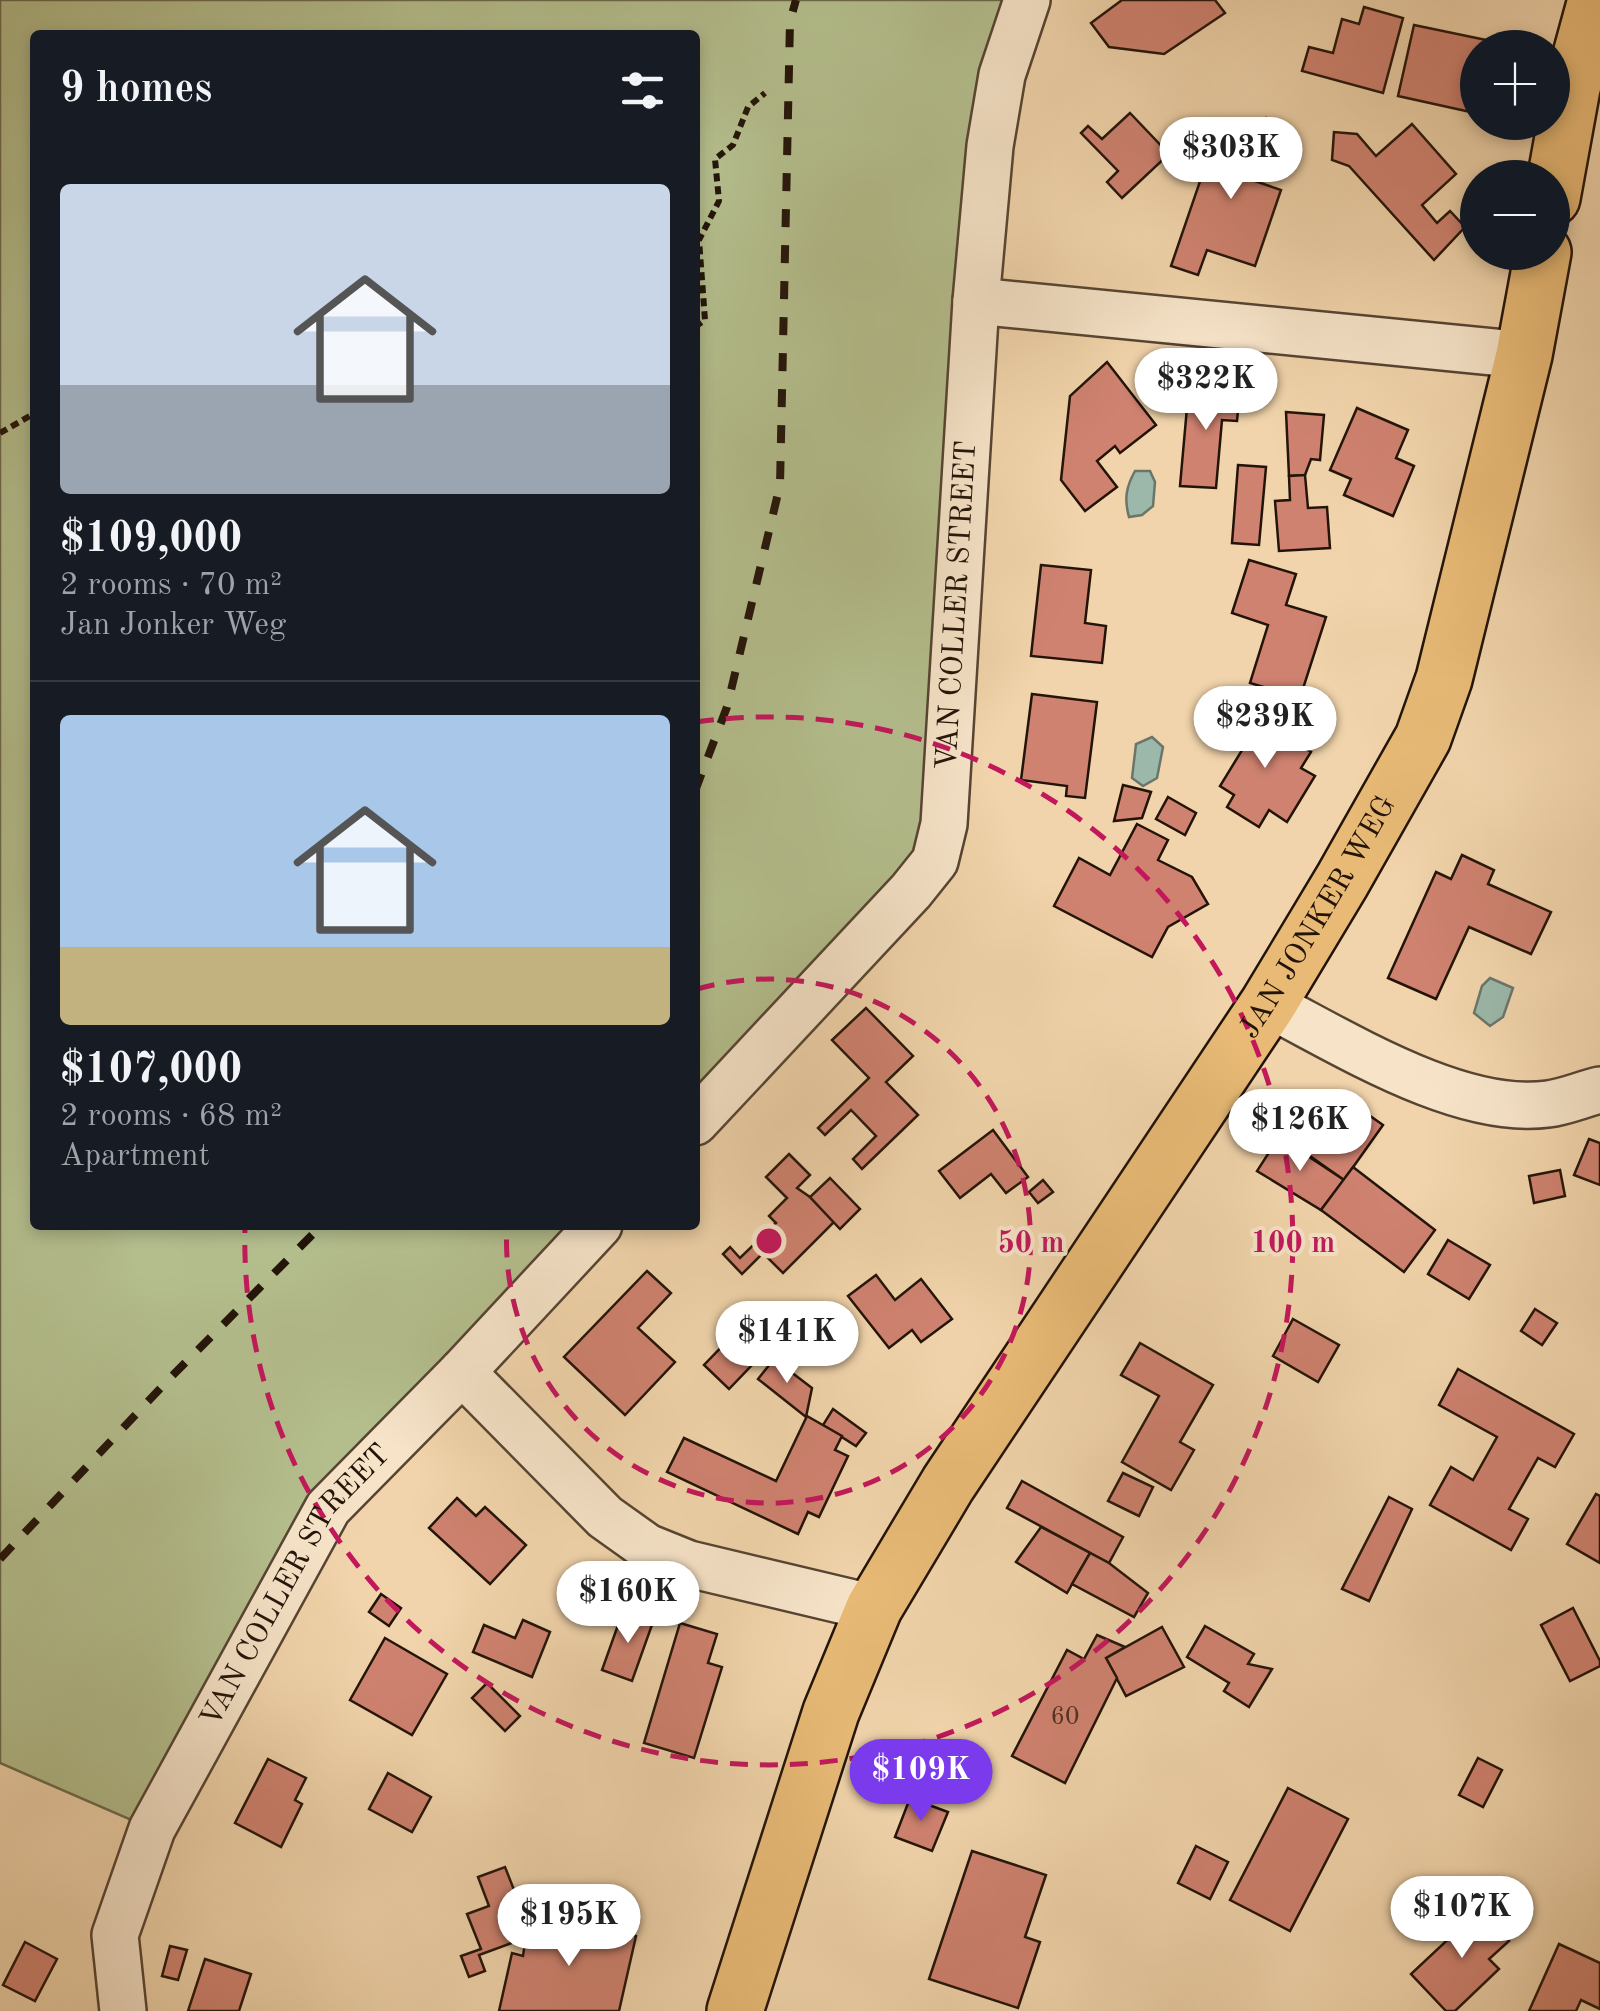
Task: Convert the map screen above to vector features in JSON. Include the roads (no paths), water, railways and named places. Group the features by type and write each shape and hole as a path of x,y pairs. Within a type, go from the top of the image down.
{"main road":[{"path":"1559,160 1572,88 1596,0"},
{"name":"JAN JONKER WEG","path":"735,2011 831,1712 874,1608 948,1484 1268,1004 1423,738 1444,679 1524,354 1540,270"}],"street":[{"name":"VAN COLLER STREET","path":"700,1117 935,861 944,824 976,300 990,146 1002,75 1027,0"},
{"path":"976,300 1524,354"},
{"path":"1268,1004 1404,1074 1476,1098 1510,1104 1549,1104 1600,1090"},
{"name":"VAN COLLER STREET","path":"123,2011 115,1935 152,1829 328,1508 594,1230"},
{"path":"462,1372 605,1517 647,1547 689,1564 874,1608"}],"railway":[{"path":"700,778 727,707 780,485 790,21 796,0"},
{"path":"0,1559 171,1377 317,1230"}]}
